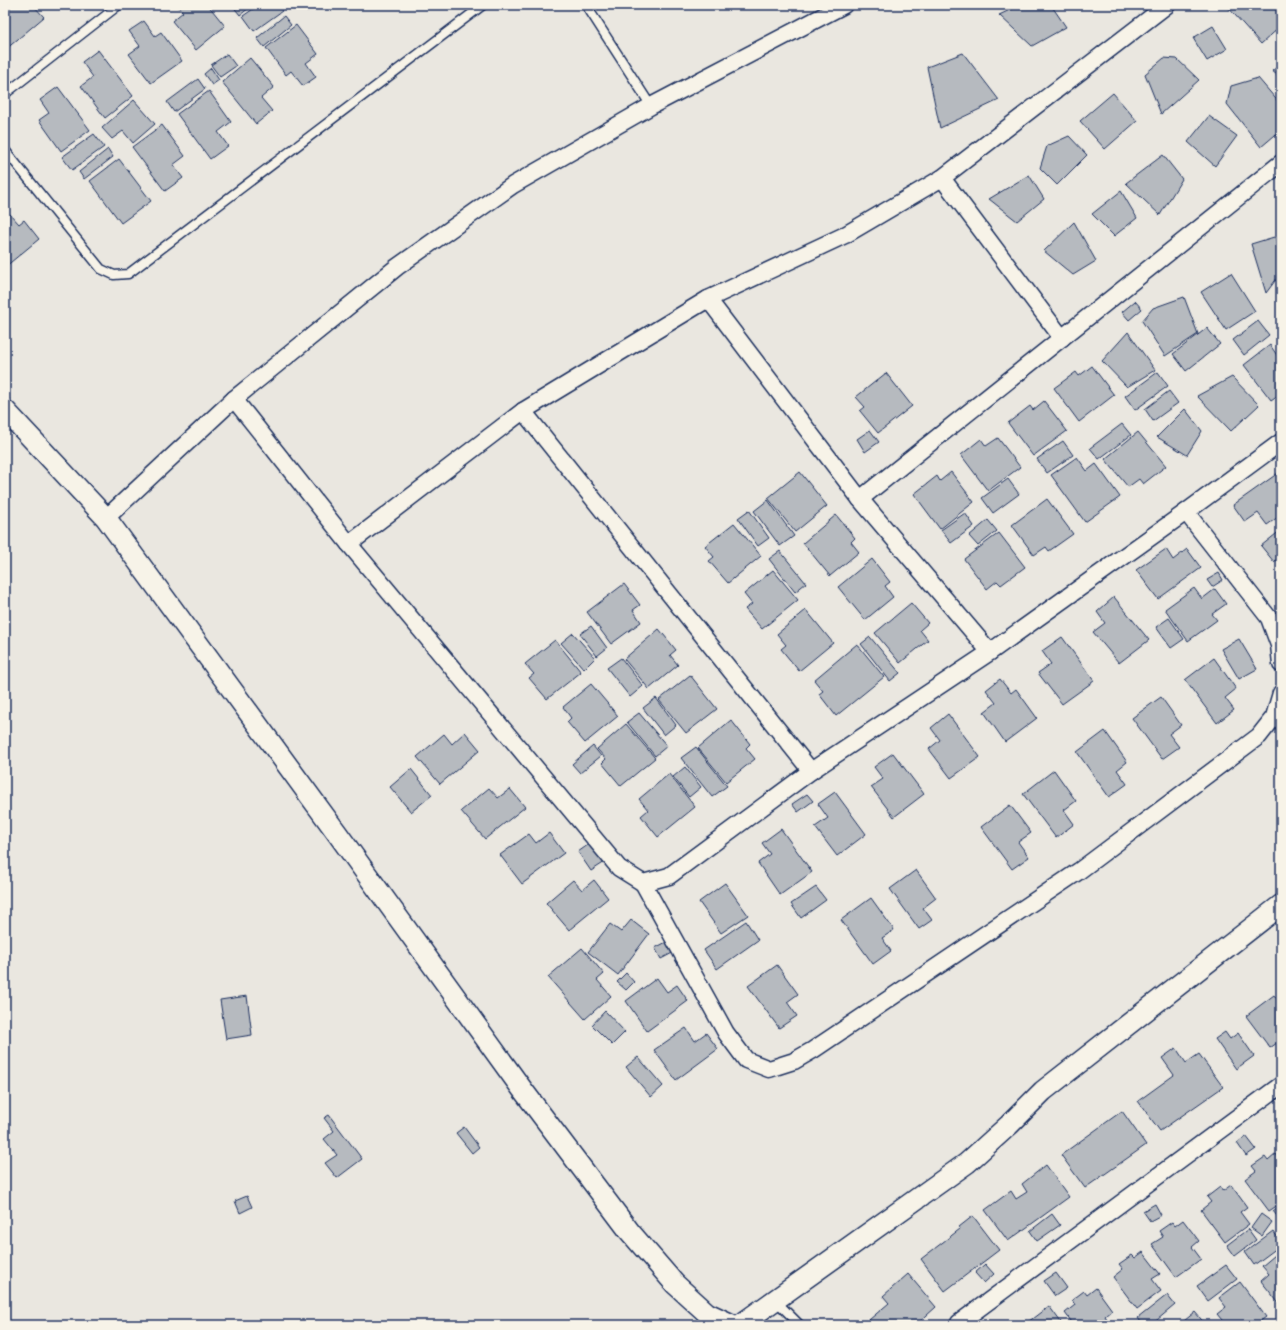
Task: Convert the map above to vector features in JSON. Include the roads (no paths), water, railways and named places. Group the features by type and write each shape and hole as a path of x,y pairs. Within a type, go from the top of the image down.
{"street":[{"path":"106,518 234,399 397,267 513,185 651,106 844,5"},
{"path":"349,544 523,411 708,299 845,235 942,178 1167,5"},
{"path":"860,498 1281,163"},
{"path":"942,178 1062,338"},
{"path":"708,299 860,498 990,652"},
{"path":"234,399 349,544 620,868 643,883 726,1034 746,1060 769,1069 794,1061 813,1050 1079,871 1258,736 1274,717 1281,694"},
{"path":"5,410 106,518 522,1089 630,1232 675,1284 707,1313 733,1325"},
{"path":"523,411 811,771"},
{"path":"643,883 668,876 811,771 990,652 1281,442"},
{"path":"1186,512 1268,618 1279,645 1281,664"},
{"path":"740,1325 967,1163 1009,1125 1044,1090 1281,905"},
{"path":"958,1325 1281,1085"}],"lane":[{"path":"5,94 119,5"},
{"path":"5,150 101,269 114,275 128,274 483,5"},
{"path":"586,5 651,106"},
{"path":"775,1300 800,1325"}]}
